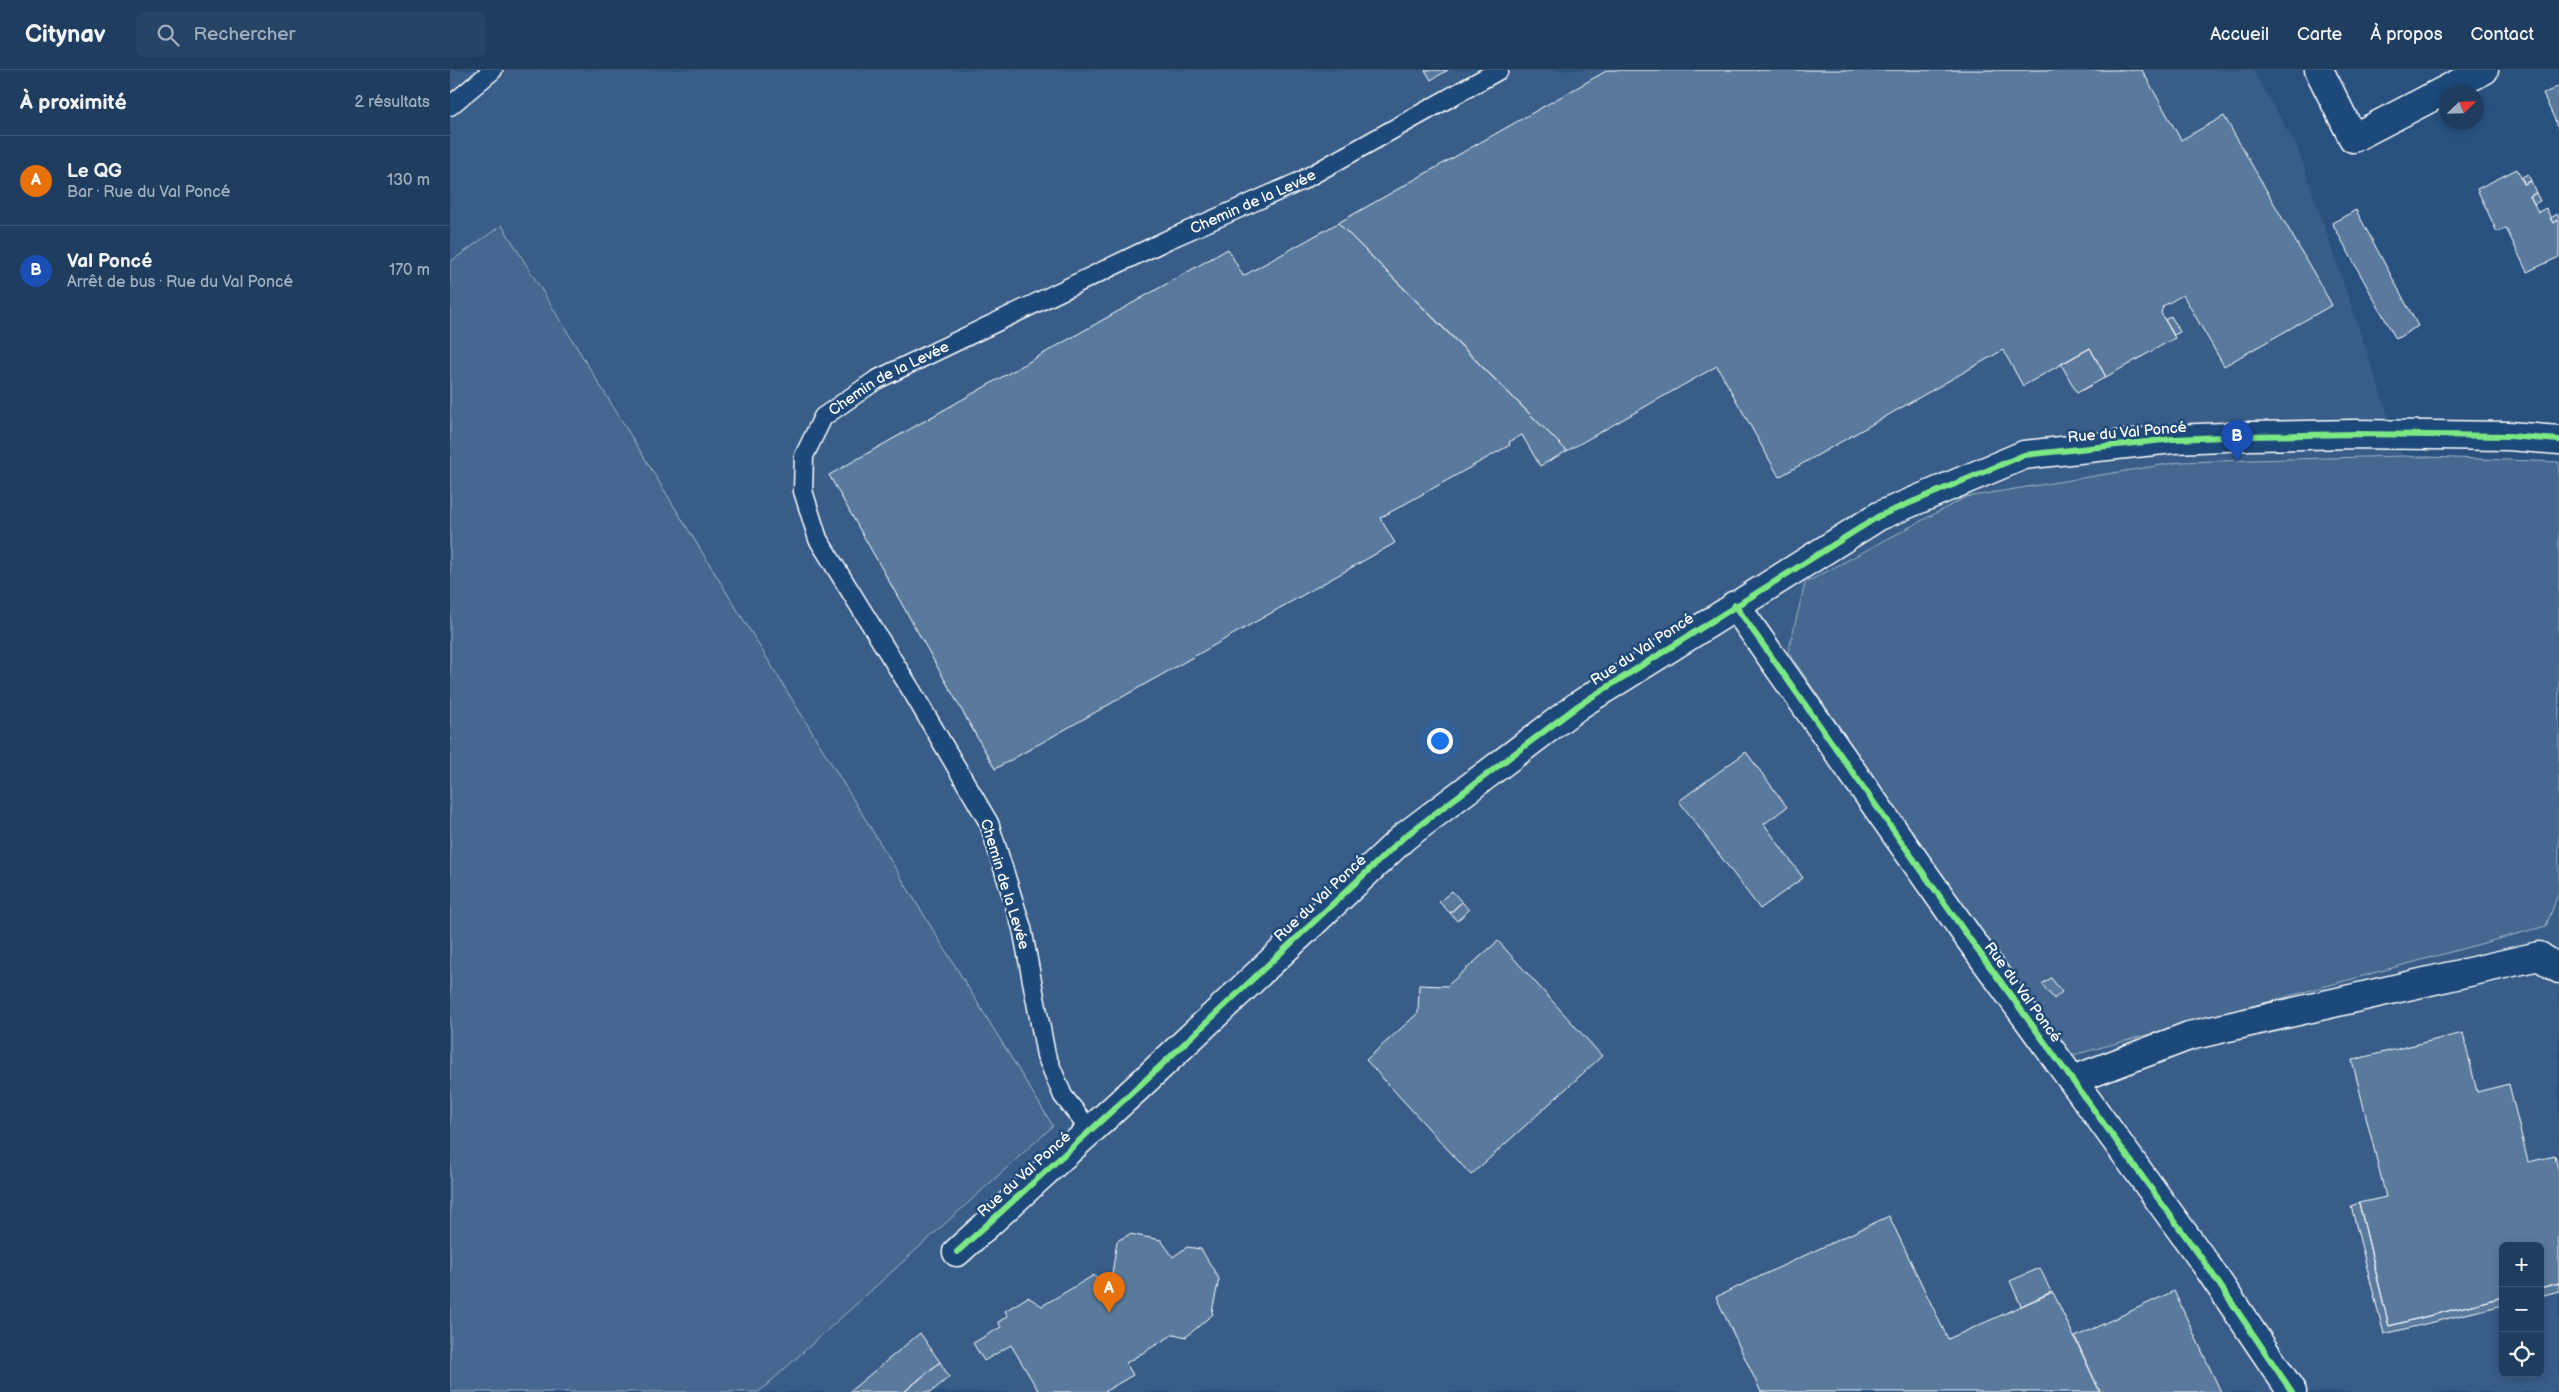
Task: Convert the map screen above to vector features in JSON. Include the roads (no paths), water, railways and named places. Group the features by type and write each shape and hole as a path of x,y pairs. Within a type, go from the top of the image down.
{"street":[{"path":"2320,70 2354,138 2484,70"},
{"name":"Rue du Val Poncé","path":"957,1252 1404,837 1579,705 1880,516 2024,455 2172,439 2250,436 2432,435 2559,440"},
{"name":"Rue du Val Poncé","path":"1736,605 1969,938 2205,1263 2292,1392"},
{"path":"2073,1080 2199,1034 2539,956 2559,969"}],"lane":[{"path":"450,106 493,70"},
{"name":"Chemin de la Levée","path":"1090,1130 1064,1096 1046,1055 1022,928 989,823 913,693 818,539 803,491 804,456 822,417 876,380 1166,240 1302,181 1499,70"}],"place":[{"name":"Val Poncé","path":"2237,461"},
{"name":"Le QG","path":"1109,1313"}]}
